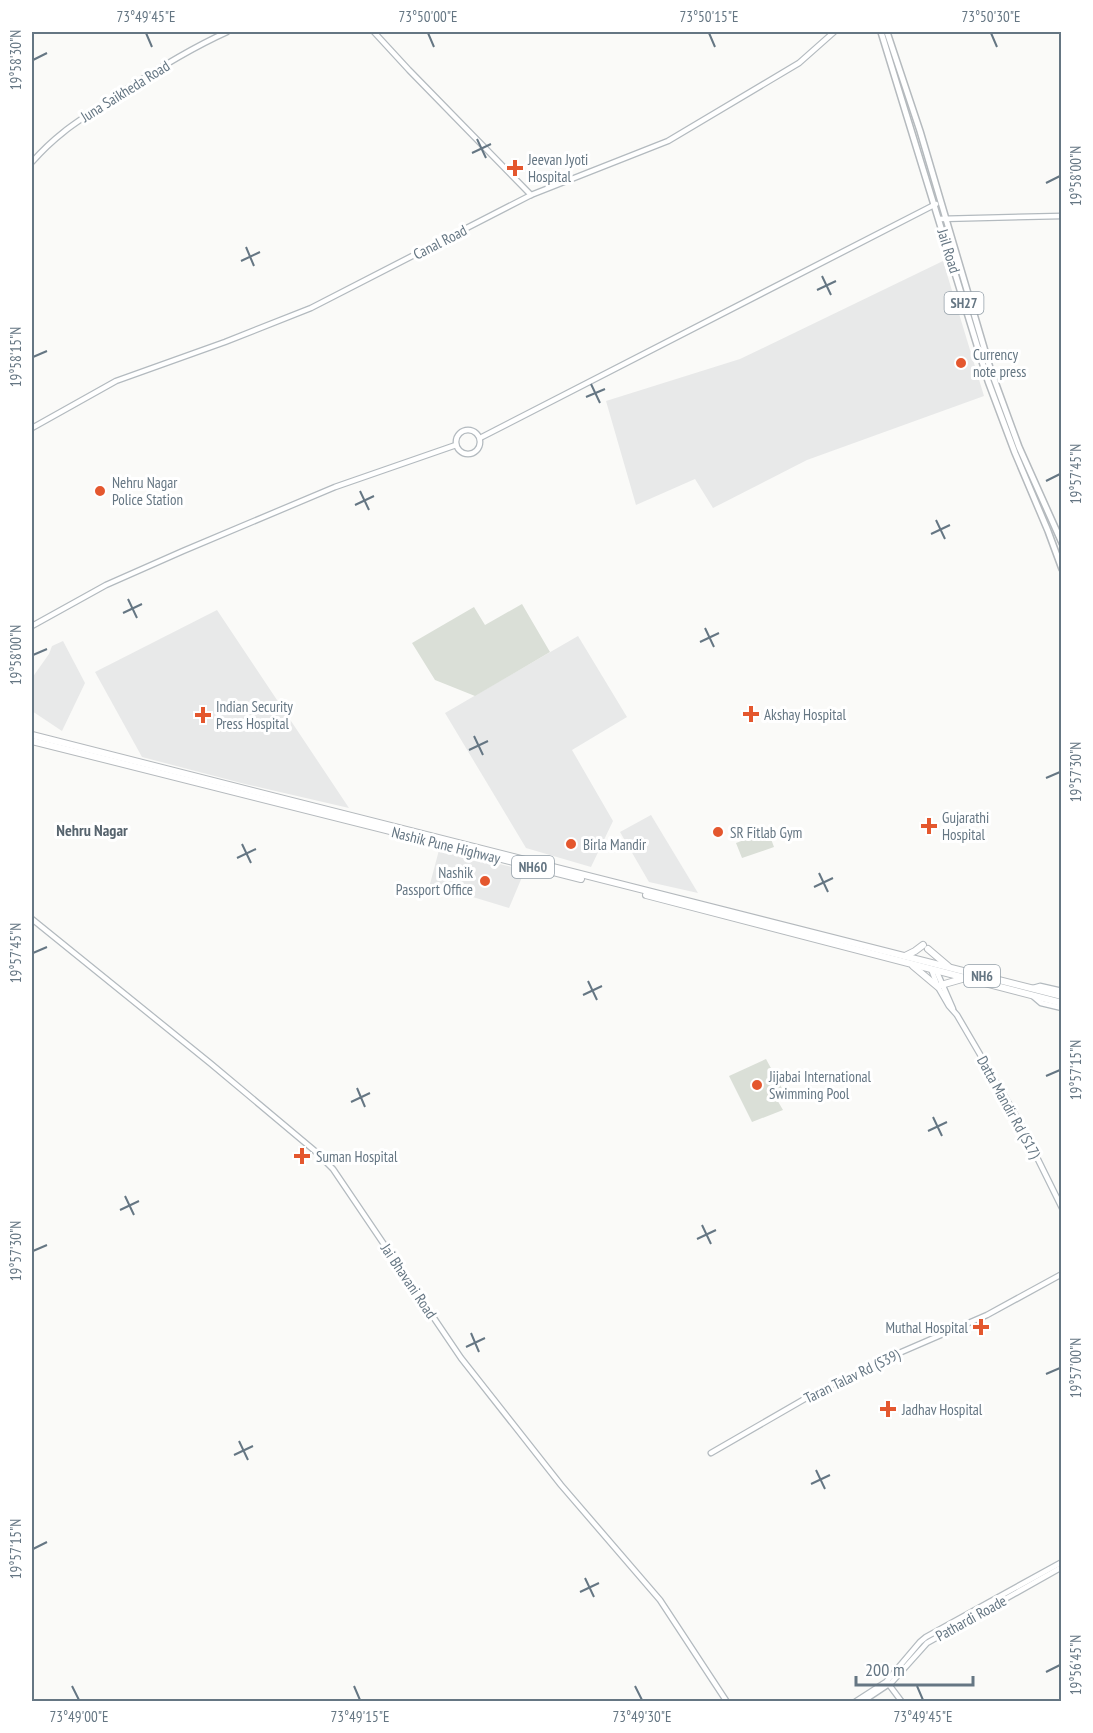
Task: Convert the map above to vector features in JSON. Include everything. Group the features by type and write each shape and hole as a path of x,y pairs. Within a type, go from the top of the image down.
{"highway":[{"name":"Nashik Pune Highway","path":"32,735 905,956 965,978 1062,1003"},
{"name":"Nashik Pune Highway","path":"32,741 910,964 951,969 1030,988"},
{"path":"905,956 925,947 951,969"},
{"path":"910,964 940,986 965,978"},
{"name":"NH6","path":"1030,988 1062,996"}],"main road":[{"name":"Jail Road","path":"881,32 938,204 988,381 1062,569"},
{"path":"887,32 910,96 938,204"},
{"path":"965,295 1019,447 1062,543"},
{"path":"1048,531 1056,529"}],"street":[{"name":"Juna Saikheda Road","path":"32,162 69,126 142,78 199,45 227,32"},
{"path":"374,32 531,195"},
{"name":"Canal Road","path":"32,428 116,381 225,342 317,305 531,195 628,158 681,134 799,63 834,32"},
{"path":"480,438 938,204"},
{"path":"942,219 1062,216"},
{"path":"466,430 474,432 480,438 478,449 469,455 460,452 456,445 459,434 466,430"},
{"path":"32,626 106,585 183,551 335,487 456,445"},
{"name":"Jai Bhavani Road","path":"32,919 210,1063 315,1151 333,1169 461,1358 561,1485 660,1600 727,1701"},
{"name":"Datta Mandir Rd (S17)","path":"933,967 940,986 1019,1121 1062,1208"},
{"path":"1030,988 1040,986 1062,991"},
{"path":"1034,996 1041,1003 1062,1008"},
{"name":"Taran Talav Rd (S39)","path":"711,1453 815,1393 883,1360 987,1315 1062,1274"},
{"path":"855,1701 887,1683 926,1637 1062,1562"},
{"name":"Pathardi Roade","path":"862,1701 887,1683 927,1643 1062,1567"},
{"path":"887,1683 902,1701"}],"shaded area":[{"path":"943,261 984,396 807,460 713,508 695,479 636,505 606,401 740,359"},
{"path":"522,604 550,652 475,696 435,680 412,643 474,607 485,625"},
{"name":"Indian Security Press Hospital","path":"217,610 349,808 142,757 95,672"},
{"path":"578,636 627,717 572,750 613,821 591,867 526,848 445,713"},
{"path":"63,641 85,683 62,731 32,711 32,678 52,646"},
{"path":"651,815 698,893 649,882 620,832"},
{"path":"768,831 774,847 742,858 736,843"},
{"path":"439,850 525,870 509,908 430,884"},
{"name":"Jijabai International Swimming Pool","path":"766,1059 785,1094 776,1098 783,1110 752,1122 729,1076"}],"place":[{"name":"Jeevan Jyoti Hospital","path":"515,168"},
{"name":"Currency note press","path":"961,363"},
{"name":"Nehru Nagar Police Station","path":"100,491"},
{"name":"Akshay Hospital","path":"751,714"},
{"name":"Indian Security Press Hospital","path":"203,715"},
{"name":"Gujarathi Hospital","path":"929,826"},
{"name":"SR Fitlab Gym","path":"718,832"},
{"name":"Birla Mandir","path":"571,844"},
{"name":"Nashik Passport Office","path":"485,881"},
{"name":"Jijabai International Swimming Pool","path":"757,1085"},
{"name":"Suman Hospital","path":"302,1156"},
{"name":"Muthal Hospital","path":"981,1327"},
{"name":"Jadhav Hospital","path":"888,1409"}],"district":[{"name":"Nehru Nagar","path":"92,830"}]}
